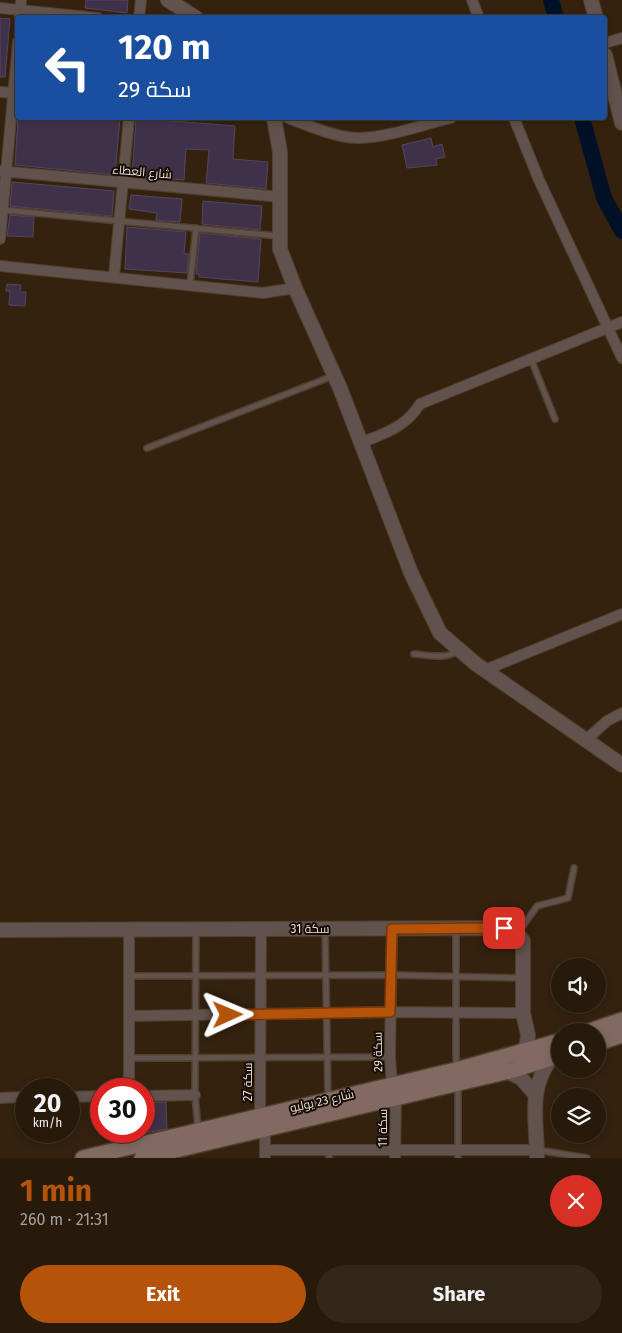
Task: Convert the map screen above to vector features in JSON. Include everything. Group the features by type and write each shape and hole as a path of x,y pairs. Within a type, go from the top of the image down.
{"main road":[{"path":"606,1026 622,1020"},
{"path":"606,1040 622,1034"},
{"name":"شارع 23 يوليو","path":"142,1158 262,1123 457,1076 522,1053 551,1050"},
{"name":"شارع 23 يوليو","path":"457,1076 506,1071 551,1051"},
{"name":"شارع 23 يوليو","path":"84,1158 198,1132 262,1123 328,1100 394,1091"}],"street":[{"path":"139,15 141,0"},
{"path":"168,0 191,15"},
{"path":"472,0 478,15"},
{"path":"591,0 595,15"},
{"path":"0,8 72,15"},
{"path":"607,42 622,38"},
{"path":"607,63 622,123"},
{"path":"0,92 15,93 3,171 0,239"},
{"path":"114,276 129,120"},
{"path":"274,120 280,152 282,197 280,249 295,288 334,375 426,607 440,633 458,650 485,670 622,765"},
{"path":"293,120 316,129 358,138 399,131 443,120"},
{"path":"515,120 539,180 622,358"},
{"name":"شارع العطاء","path":"3,171 282,197"},
{"path":"0,266 114,276 263,293 295,288"},
{"path":"361,443 399,427 412,416 420,404 622,322"},
{"path":"485,670 622,614"},
{"path":"586,740 606,721 622,713"},
{"name":"سكة 31","path":"0,930 504,928 518,934"},
{"path":"129,929 129,1078"},
{"name":"سكة 27","path":"261,929 260,1058 265,1154"},
{"name":"سكة 29","path":"392,929 390,1057 394,1091"},
{"path":"518,934 524,946 523,1014 528,1031 527,1044 522,1053"},
{"path":"130,1016 390,1012 523,1014"},
{"path":"528,1031 551,1046"},
{"path":"265,1154 537,1154 535,1094 540,1076 551,1057"},
{"path":"506,1071 521,1078 535,1094"},
{"name":"سكة 11","path":"394,1091 395,1154"},
{"path":"155,1096 195,1095"},
{"path":"0,1098 15,1097"},
{"path":"155,1140 160,1141"},
{"path":"114,1152 127,1143"}],"lane":[{"path":"1,210 280,236"},
{"path":"190,285 196,228"},
{"path":"531,358 556,419"},
{"path":"147,448 334,375"},
{"path":"414,654 447,656 454,655 458,650"},
{"path":"518,934 537,906 568,898 571,894 574,868"},
{"path":"456,928 458,1154"},
{"path":"196,929 195,1095 198,1132"},
{"path":"325,929 328,1100"},
{"path":"128,976 392,975 523,978"},
{"path":"128,1058 390,1057"},
{"path":"537,1154 587,1158"}],"building":[{"path":"86,0 128,0 127,13 85,8"},
{"path":"0,18 10,19 5,77 0,77"},
{"path":"18,120 120,120 115,175 15,165"},
{"path":"136,120 161,120 235,126 233,159 268,162 266,189 206,183 209,150 186,149 184,180 132,176"},
{"path":"431,138 433,147 442,144 445,157 436,159 437,165 407,168 402,145"},
{"path":"12,182 114,191 112,216 10,206"},
{"path":"131,195 182,199 180,222 156,220 157,213 129,209"},
{"path":"203,201 262,206 260,230 202,224"},
{"path":"10,215 34,217 33,237 7,236"},
{"path":"127,227 186,232 184,254 189,254 187,273 125,269"},
{"path":"200,233 261,239 258,282 199,277 199,274 196,274"},
{"path":"7,284 21,285 20,292 26,292 25,306 9,305 10,291 6,291"},
{"path":"155,1102 166,1102 167,1129 155,1131"}],"waterway":[{"path":"551,0 555,15"},
{"path":"583,120 604,198 622,231"}],"route":[{"path":"228,1015 390,1012 392,929 504,928"}]}
